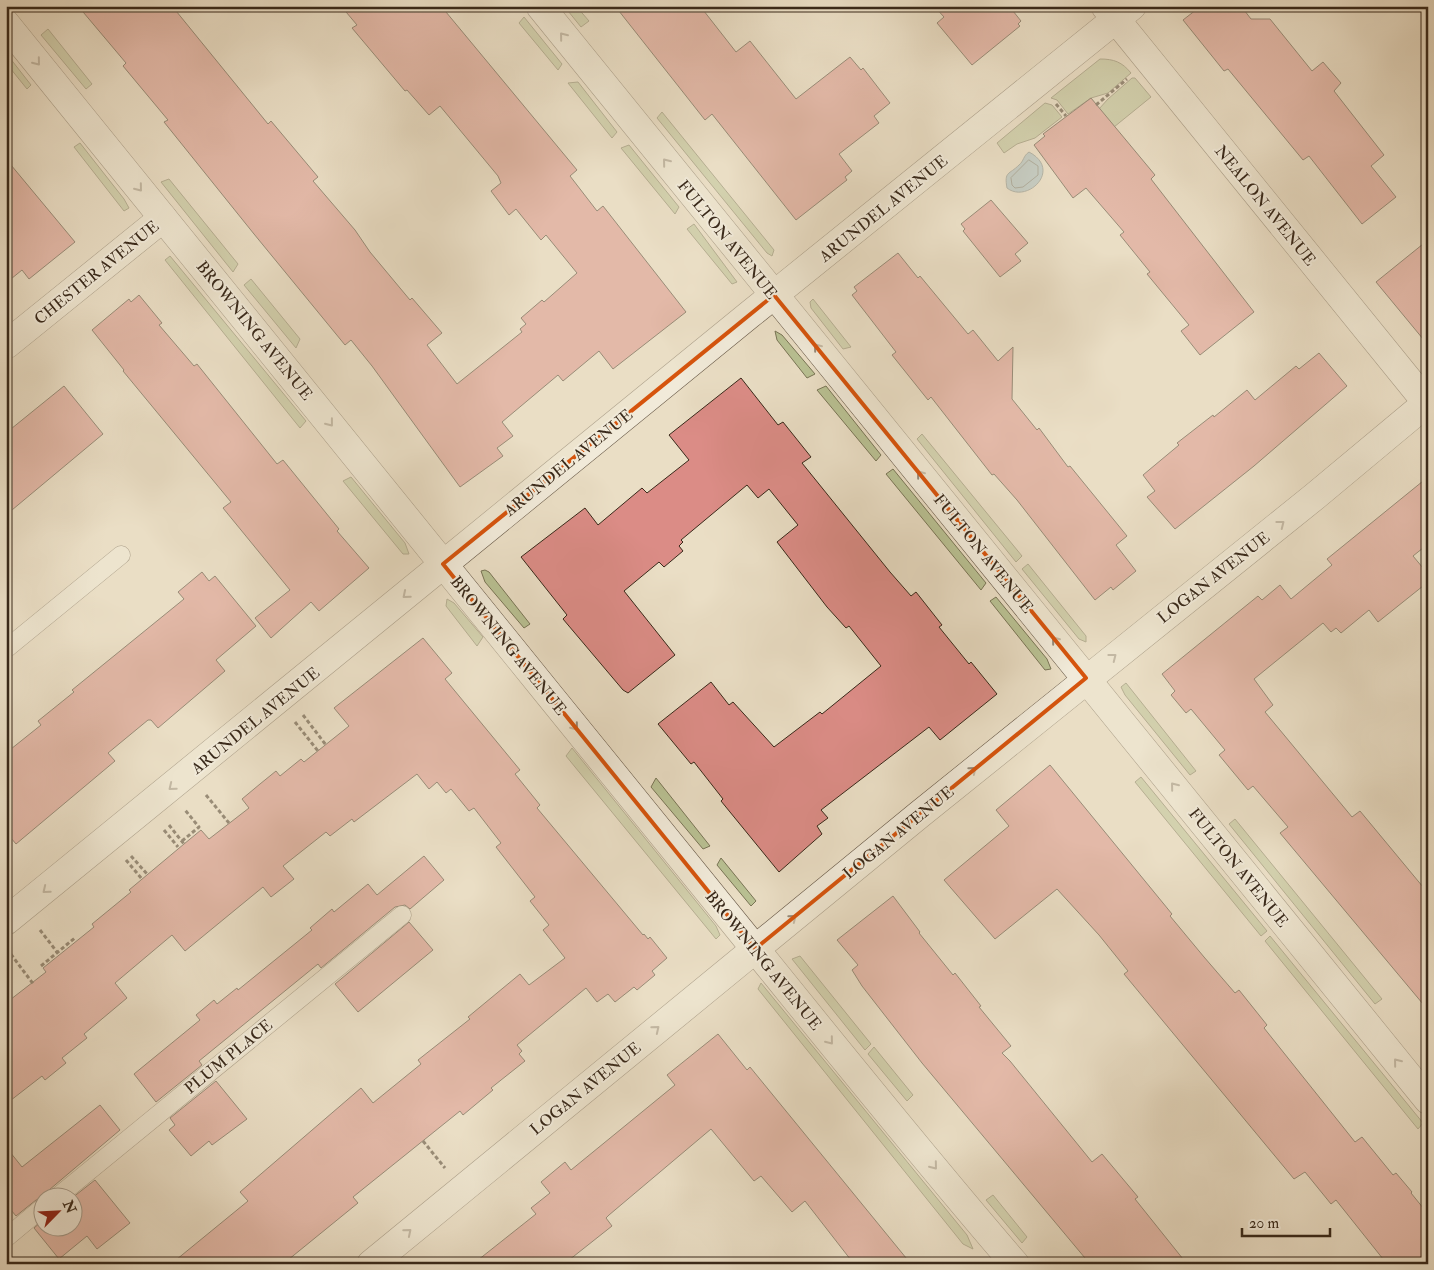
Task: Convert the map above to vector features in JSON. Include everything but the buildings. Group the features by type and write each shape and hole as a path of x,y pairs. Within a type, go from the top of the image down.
{"street":[{"name":"FULTON AVENUE","path":"540,6 1428,1100"},
{"name":"ARUNDEL AVENUE","path":"6,922 774,295 1117,11"},
{"name":"NEALON AVENUE","path":"1117,11 1427,403"},
{"name":"BROWNING AVENUE","path":"6,24 281,361 1004,1260"},
{"name":"CHESTER AVENUE","path":"6,344 163,218"},
{"name":"LOGAN AVENUE","path":"371,1264 1086,678 1314,497 1427,403"}],"lane":[{"path":"6,649 121,555"},
{"name":"PLUM PLACE","path":"68,1188 402,915"},
{"path":"6,1238 32,1216"}],"path":[{"path":"1096,105 1129,78"},
{"path":"302,714 326,745"},
{"path":"294,721 318,751"},
{"path":"204,793 229,823"},
{"path":"167,822 183,842 199,827 180,802"},
{"path":"162,827 178,847"},
{"path":"130,854 147,874"},
{"path":"125,858 142,879"},
{"path":"40,929 57,952"},
{"path":"41,966 76,937"},
{"path":"6,949 34,984"},
{"path":"423,1141 448,1172"}],"highlighted area":[{"path":"774,295 1086,678 755,949 443,564"}],"green space":[{"path":"564,6 576,6 589,21 581,27"},
{"path":"524,17 562,64 558,70 519,23"},
{"path":"48,29 92,84 86,89 41,35"},
{"path":"6,53 31,85 27,89 6,63"},
{"path":"1100,59 1117,62 1131,73 1108,93 1091,98 1068,114 1057,100 1051,98"},
{"path":"1132,78 1135,78 1151,97 1114,127 1099,109"},
{"path":"578,82 617,132 612,138 568,83"},
{"path":"1045,103 1052,105 1062,117 1035,138 1017,144 1004,153 997,143"},
{"path":"662,112 774,250 772,256 767,253 657,118"},
{"path":"80,143 129,208 124,211 74,147"},
{"path":"629,145 679,207 675,214 621,148"},
{"path":"169,179 238,264 233,272 161,182"},
{"path":"694,224 737,282 732,284 687,229"},
{"path":"170,256 306,421 300,428 165,260"},
{"path":"251,279 300,339 296,348 244,285"},
{"path":"813,299 851,347 843,349 811,308 810,302"},
{"path":"775,331 782,335 815,374 807,378 777,340"},
{"path":"826,386 881,455 876,461 817,390"},
{"path":"922,434 1022,556 1016,562 917,439"},
{"path":"893,469 986,583 981,590 886,474"},
{"path":"351,477 405,543 409,554 403,554 343,481"},
{"path":"1028,564 1086,636 1086,642 1079,639 1022,569"},
{"path":"481,571 489,572 530,624 524,628 485,582"},
{"path":"996,597 1047,659 1051,669 1045,670 990,601"},
{"path":"447,599 454,603 483,637 477,646 446,606"},
{"path":"1126,683 1196,771 1190,775 1125,695 1121,687"},
{"path":"572,748 716,926 720,935 716,939 566,756"},
{"path":"1141,777 1267,931 1261,936 1135,782"},
{"path":"656,778 710,846 703,849 651,787"},
{"path":"1235,819 1382,999 1375,1004 1229,824"},
{"path":"721,858 756,901 751,906 717,865"},
{"path":"1270,936 1423,1123 1418,1129 1265,941"},
{"path":"800,956 871,1044 865,1050 792,959"},
{"path":"761,983 967,1235 973,1249 963,1244 758,989"},
{"path":"874,1047 913,1095 907,1101 868,1054"},
{"path":"993,1195 1027,1237 1022,1243 986,1200"}],"water":[{"path":"1029,152 1039,159 1043,167 1042,176 1032,188 1024,192 1015,192 1007,188 1007,176 1021,163"}]}
